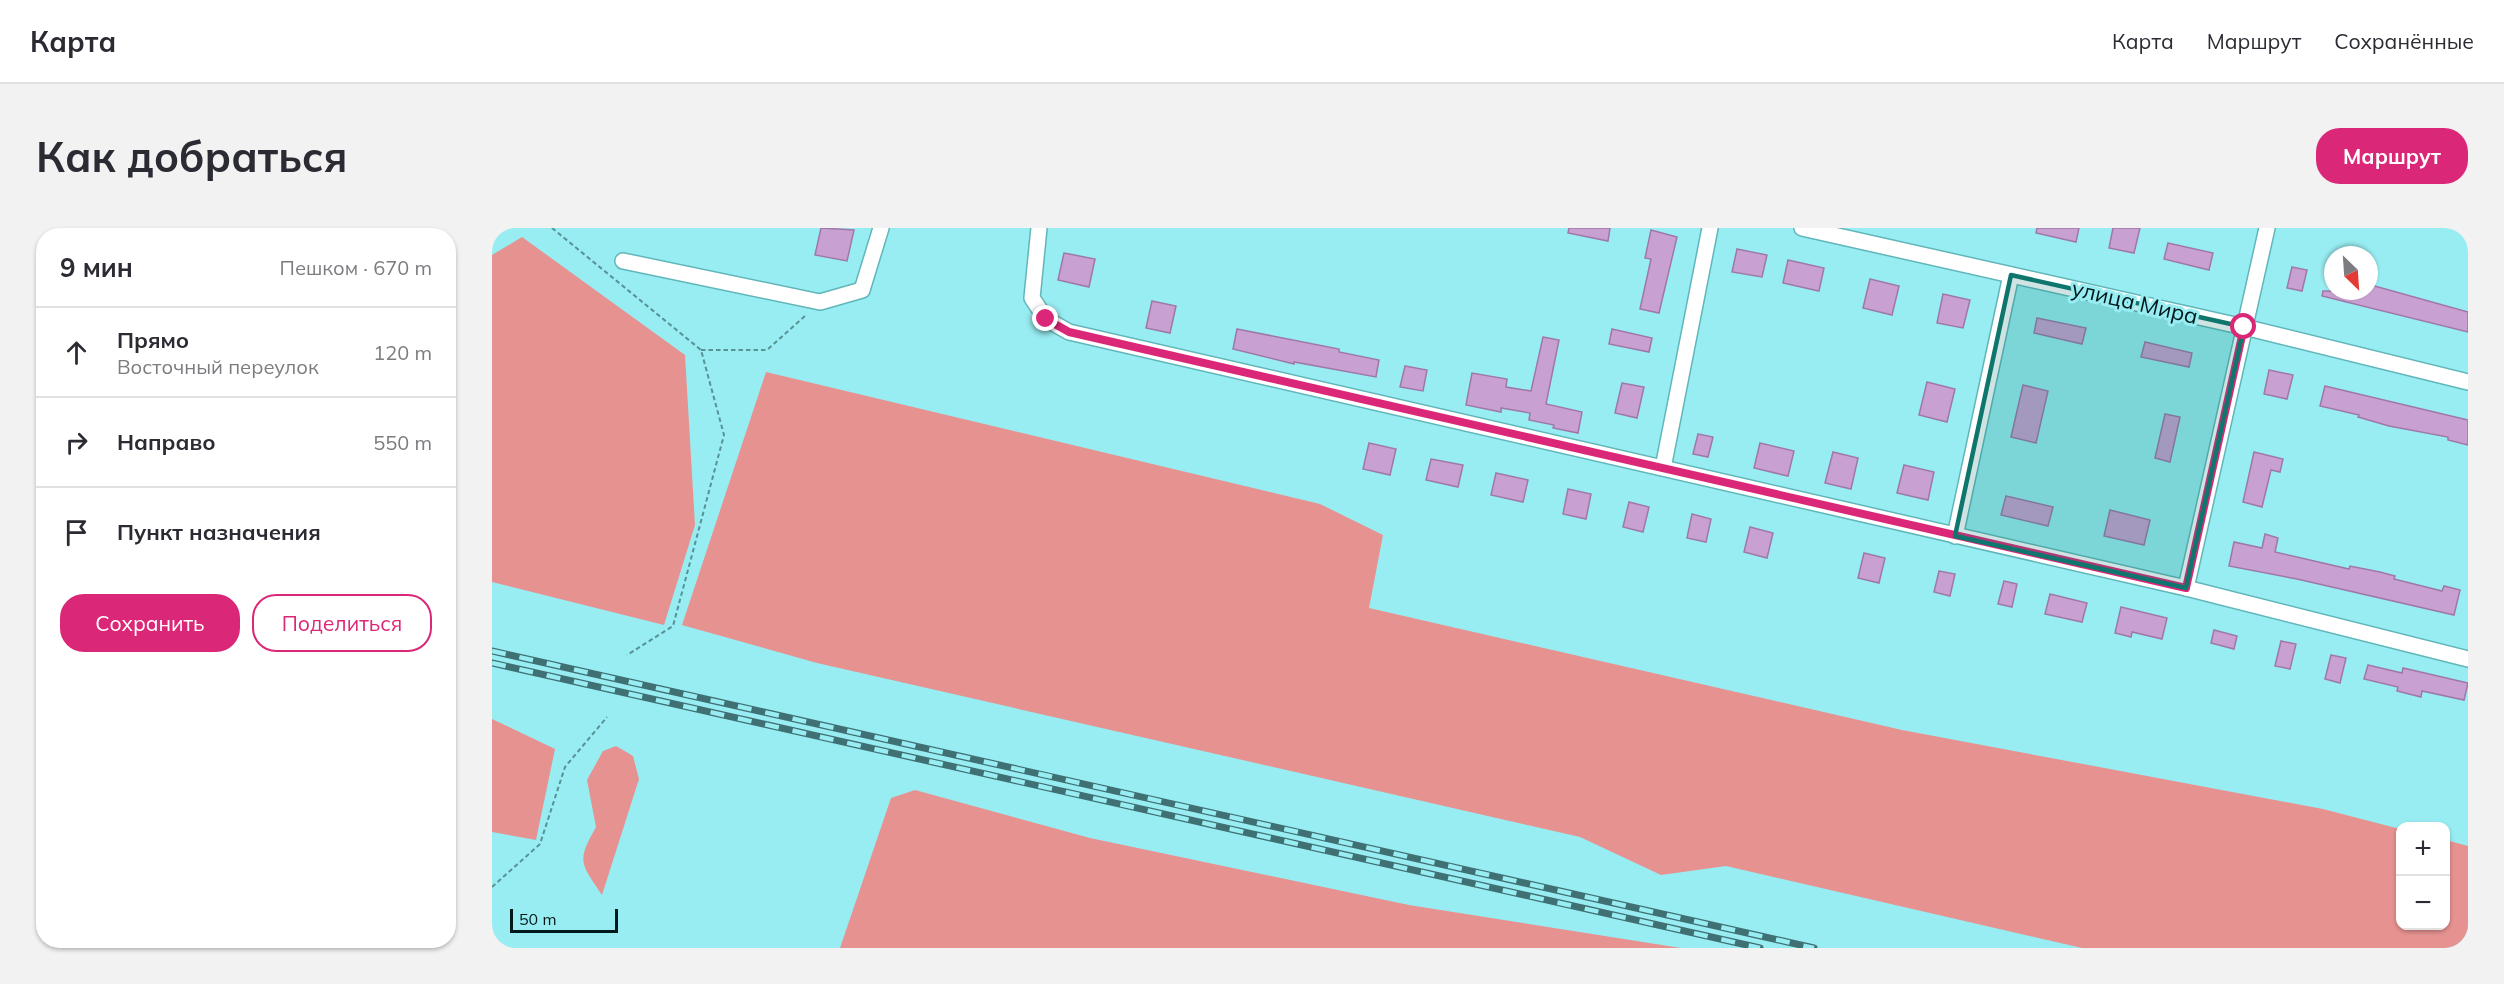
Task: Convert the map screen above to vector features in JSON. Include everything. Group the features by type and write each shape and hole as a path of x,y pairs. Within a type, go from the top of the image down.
{"street":[{"path":"623,261 820,302 862,290 881,228"},
{"path":"1039,228 1032,298 1046,319 1069,332 2186,588 2468,658"},
{"path":"1663,468 1710,228"},
{"name":"улица Мира","path":"1802,228 2244,327 2468,382"},
{"path":"2186,588 2267,228"},
{"path":"1955,536 2011,275"}],"path":[{"path":"552,228 701,350 724,435 673,626 627,655"},
{"path":"701,350 767,350 820,302"},
{"path":"492,887 540,844 565,767 607,717"}],"highlighted area":[{"path":"2011,275 2244,327 2186,588 1955,536"}],"shaded area":[{"path":"522,237 685,355 695,525 664,625 492,582 492,255"},
{"path":"766,372 1320,504 1383,535 1369,608 1902,730 2323,809 2396,828 2396,930 2450,930 2450,841 2468,846 2468,948 2082,948 1726,866 1661,875 1580,837 817,663 682,625"},
{"path":"492,719 555,749 536,840 492,832"},
{"path":"616,746 633,756 639,779 602,895 589,876 584,862 586,848 596,827 587,780 603,751"},
{"path":"915,790 1090,838 1409,905 1681,948 840,948 891,798"}],"building":[{"path":"821,228 854,230 847,261 815,255"},
{"path":"1569,228 1610,228 1608,241 1568,233"},
{"path":"2037,228 2079,228 2076,242 2036,233"},
{"path":"2113,228 2140,228 2134,253 2109,248"},
{"path":"1651,230 1677,237 1659,313 1640,309 1651,259 1645,258"},
{"path":"2168,243 2213,253 2209,270 2164,259"},
{"path":"1737,249 1767,255 1762,277 1732,272"},
{"path":"1064,253 1095,259 1089,287 1058,280"},
{"path":"1788,260 1824,268 1819,291 1783,283"},
{"path":"2292,267 2307,270 2302,291 2287,288"},
{"path":"1870,279 1899,286 1892,315 1863,308"},
{"path":"2378,287 2468,312 2468,332 2338,300 2378,300"},
{"path":"1943,294 1970,300 1963,328 1937,323"},
{"path":"1152,301 1176,306 1170,333 1146,328"},
{"path":"2037,318 2086,328 2082,344 2034,333"},
{"path":"1237,329 1339,349 1339,352 1379,360 1376,377 1294,362 1294,364 1233,349"},
{"path":"1612,329 1652,338 1649,352 1609,344"},
{"path":"1543,337 1559,340 1546,404 1582,412 1578,433 1529,420 1530,413 1501,408 1501,412 1466,405 1472,373 1507,379 1506,387 1531,391"},
{"path":"2145,342 2192,353 2189,367 2141,357"},
{"path":"1405,366 1427,370 1423,391 1400,387"},
{"path":"2269,370 2293,375 2287,399 2264,394"},
{"path":"1927,382 1955,389 1947,422 1919,415"},
{"path":"1622,383 1644,387 1637,418 1615,413"},
{"path":"2023,385 2048,391 2036,443 2011,437"},
{"path":"2325,386 2468,420 2468,445 2448,440 2448,437 2389,426 2358,417 2359,415 2320,406"},
{"path":"2165,414 2180,417 2170,462 2155,458"},
{"path":"1698,434 1713,437 1708,457 1693,454"},
{"path":"1369,443 1396,449 1390,475 1363,469"},
{"path":"1760,443 1794,451 1788,476 1754,468"},
{"path":"1833,452 1858,458 1851,489 1825,483"},
{"path":"2254,452 2283,459 2280,472 2271,470 2262,507 2243,502"},
{"path":"1431,459 1463,465 1458,487 1426,480"},
{"path":"1904,465 1934,472 1928,500 1897,493"},
{"path":"1496,473 1528,480 1523,502 1491,495"},
{"path":"1568,489 1591,494 1586,519 1563,514"},
{"path":"2006,496 2053,507 2048,526 2001,515"},
{"path":"1629,502 1649,507 1643,532 1623,527"},
{"path":"2110,510 2150,520 2144,545 2104,536"},
{"path":"1692,514 1711,519 1706,542 1687,538"},
{"path":"1750,527 1773,533 1767,558 1744,552"},
{"path":"2265,534 2278,538 2275,552 2349,569 2350,566 2380,572 2395,576 2394,579 2442,591 2444,586 2460,590 2454,615 2229,566 2234,542 2262,548"},
{"path":"1864,553 1885,558 1879,583 1858,578"},
{"path":"1939,571 1955,574 1950,596 1934,592"},
{"path":"2004,581 2017,584 2012,607 1998,604"},
{"path":"2050,594 2087,603 2082,622 2045,614"},
{"path":"2121,607 2167,618 2162,639 2132,632 2131,637 2115,633"},
{"path":"2214,630 2237,636 2234,649 2211,643"},
{"path":"2281,641 2296,644 2290,669 2275,666"},
{"path":"2331,655 2346,658 2340,683 2325,679"},
{"path":"2368,665 2402,673 2403,668 2468,683 2464,700 2422,691 2421,697 2397,691 2398,687 2364,679"}],"railway":[{"path":"492,651 1814,948"},
{"path":"492,663 1760,948"}],"route":[{"path":"1046,319 1069,332 2186,588 2244,327"}]}
